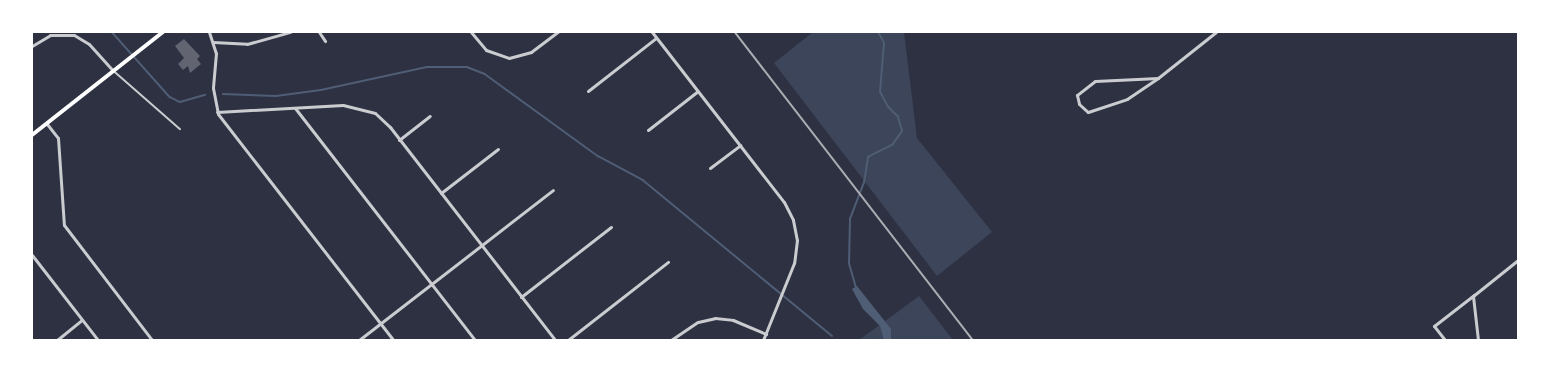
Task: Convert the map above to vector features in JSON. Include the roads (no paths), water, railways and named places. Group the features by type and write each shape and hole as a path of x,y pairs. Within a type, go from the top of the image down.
{"main road":[{"path":"32,135 163,32"}],"street":[{"path":"209,32 214,42 217,112 393,340"},
{"path":"214,42 247,44 290,32"},
{"path":"319,32 325,41"},
{"path":"471,32 486,50 510,58 531,52 558,32"},
{"path":"652,32 782,200 793,220 796,251 785,289 763,340"},
{"path":"1158,78 1095,81 1077,95 1079,104 1088,112 1099,110 1127,99 1158,78 1216,32"},
{"path":"32,46 50,35 76,36 89,44 113,71"},
{"path":"588,91 656,38"},
{"path":"648,130 698,91"},
{"path":"217,112 295,108 361,108 383,120 555,340"},
{"path":"295,108 475,340"},
{"path":"400,140 430,116"},
{"path":"47,124 58,138 64,225 152,340"},
{"path":"710,168 740,145"},
{"path":"441,193 498,150"},
{"path":"359,340 553,190"},
{"path":"521,297 611,227"},
{"path":"32,255 98,340"},
{"path":"1445,340 1434,326 1518,260"},
{"path":"568,340 668,262"},
{"path":"1476,294 1472,302 1478,340"},
{"path":"671,340 698,322 715,318 733,320 766,334"},
{"path":"57,340 82,320"}],"lane":[{"path":"113,71 180,129"}],"waterway":[{"path":"112,32 170,97 180,102 205,95"},
{"path":"856,288 849,264 850,219 864,183 868,157 893,144 902,131 898,117 888,107 880,92 884,43 878,32"},
{"path":"223,94 276,96 321,90 427,67 467,67 485,74 598,156 643,180 832,336"}],"railway":[{"path":"735,32 973,340"}]}
